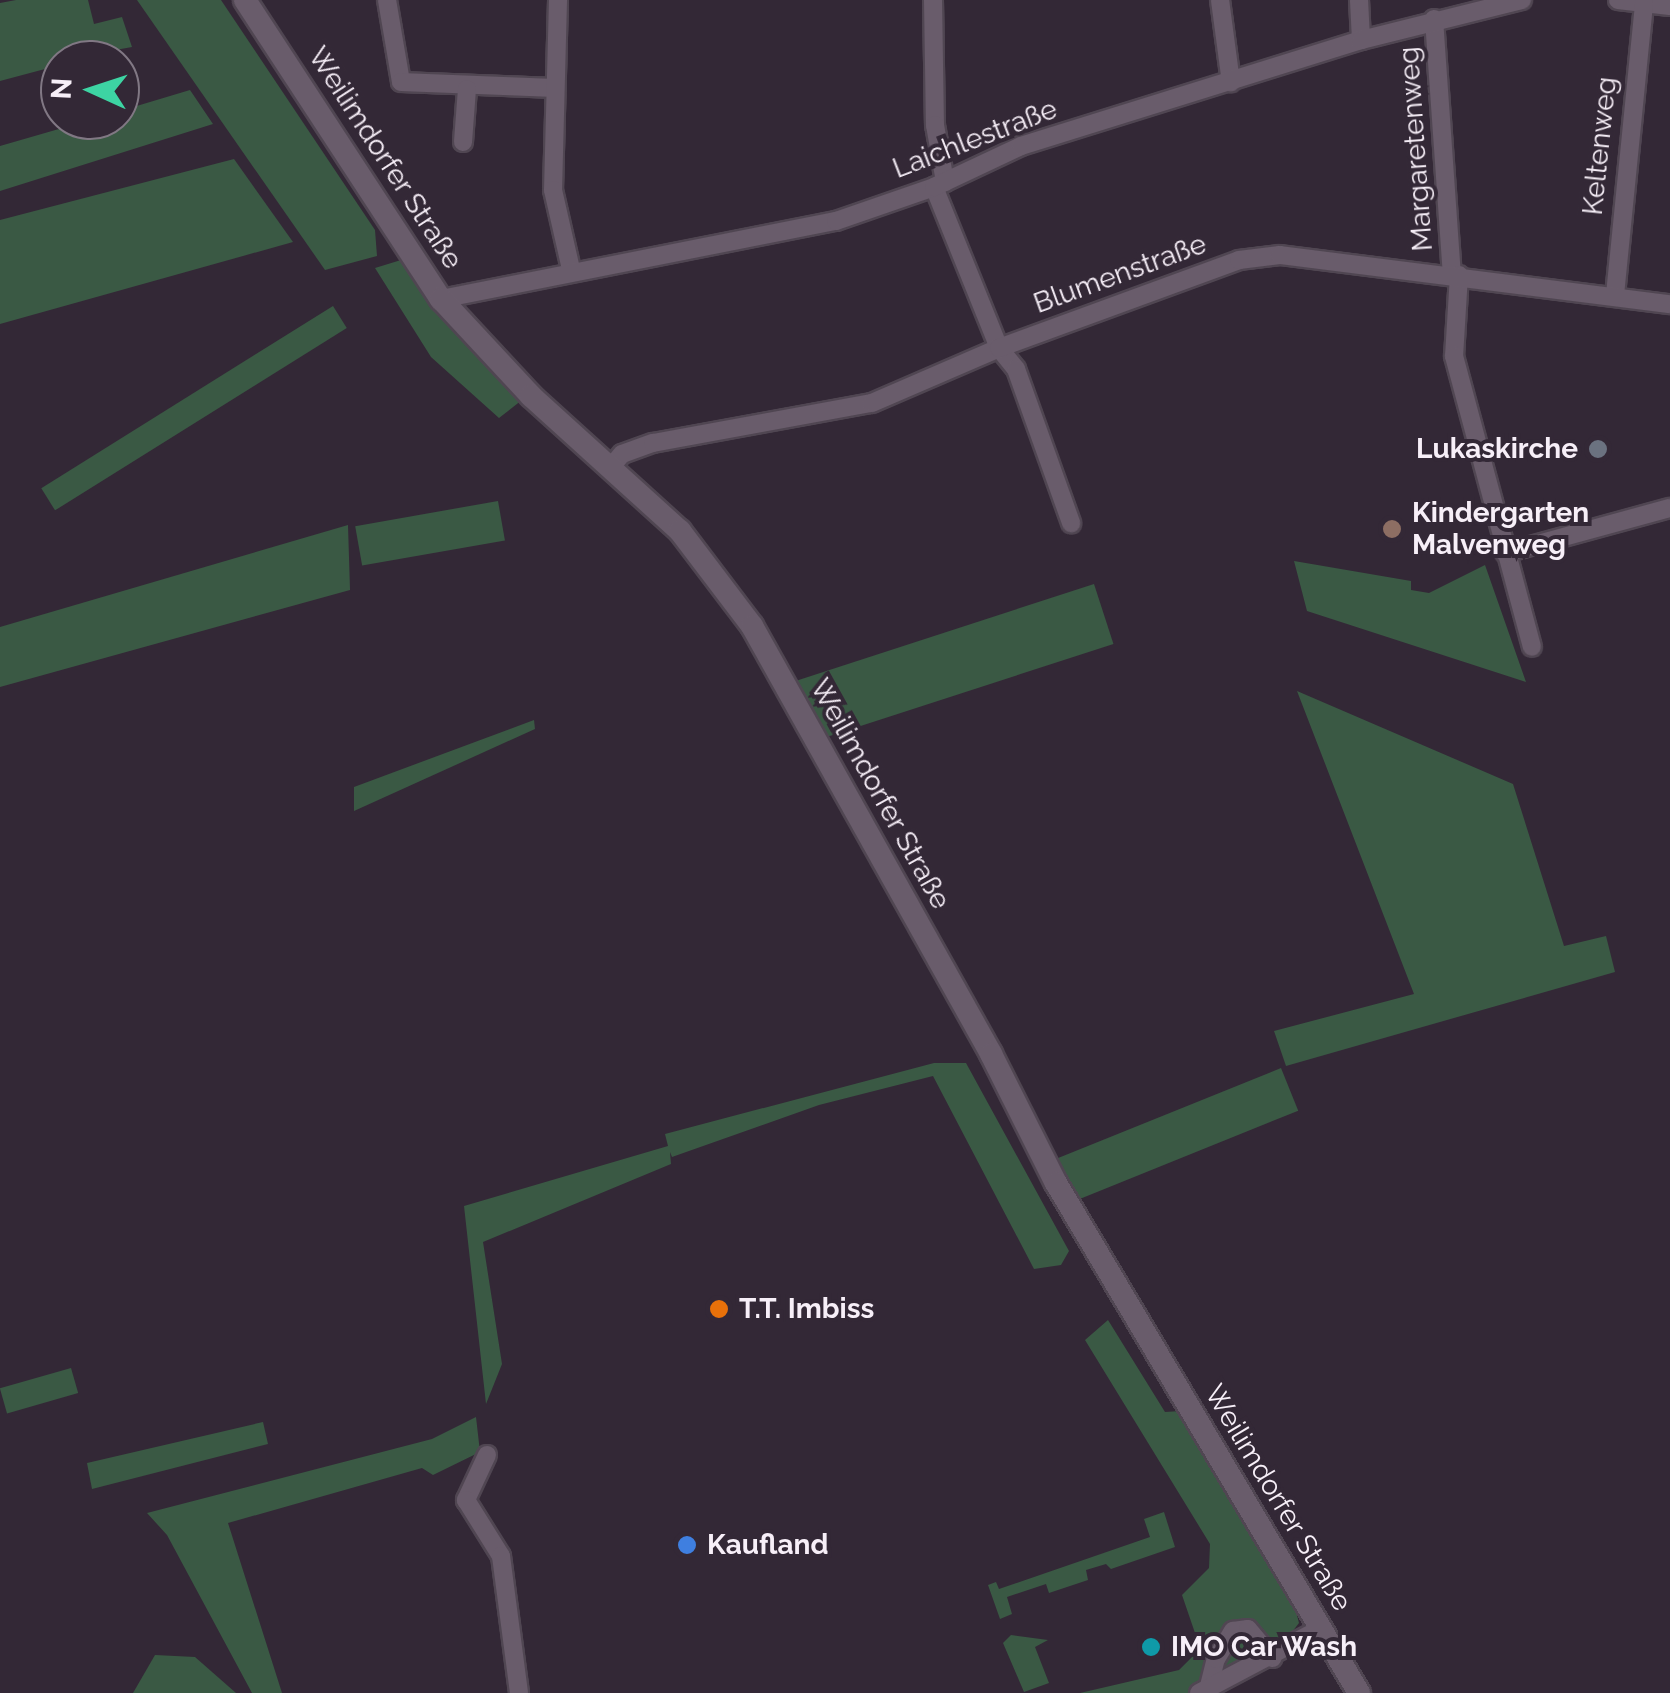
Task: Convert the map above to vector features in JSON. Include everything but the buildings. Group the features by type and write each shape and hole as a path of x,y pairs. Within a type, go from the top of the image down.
{"main road":[{"name":"Weilimdorfer Straße","path":"245,0 442,298 489,354 680,531 752,626 992,1054 1056,1183 1359,1693"}],"street":[{"path":"387,0 401,82 468,88 555,88"},
{"path":"558,0 554,190 571,269"},
{"path":"933,0 939,185 999,348 1016,369 1071,522"},
{"path":"1220,0 1232,82"},
{"path":"1359,0 1361,40"},
{"path":"1618,0 1670,6"},
{"name":"Laichlestraße","path":"442,298 571,269 836,221 939,185 1021,146 1361,40 1511,1"},
{"name":"Keltenweg","path":"1615,296 1644,2"},
{"name":"Margaretenweg","path":"1434,19 1455,275 1454,356 1532,647"},
{"path":"463,142 468,88"},
{"name":"Blumenstraße","path":"611,467 622,454 653,444 872,402 999,348 1239,260 1280,255 1670,304"},
{"path":"1504,553 1670,508"},
{"path":"487,1454 466,1500 500,1556 519,1693"},
{"path":"1203,1691 1272,1658 1322,1628"},
{"path":"1203,1691 1233,1631 1248,1629 1272,1658"}],"green space":[{"path":"88,0 94,24 122,17 130,40 40,40 40,70 0,81 0,3"},
{"path":"137,0 221,0 375,230 377,256 325,270"},
{"path":"190,90 213,124 0,191 0,146 40,134 40,140 140,140 140,105"},
{"path":"234,159 293,242 0,324 0,220"},
{"path":"401,260 432,304 522,400 499,418 431,357 375,268"},
{"path":"333,306 347,328 55,510 41,488"},
{"path":"498,501 505,540 362,566 355,526"},
{"path":"348,525 350,590 0,687 0,627"},
{"path":"1294,561 1411,581 1411,590 1429,593 1485,565 1526,682 1307,611"},
{"path":"1094,584 1113,644 812,742 793,682"},
{"path":"1297,691 1513,784 1564,946 1606,936 1615,972 1286,1066 1274,1031 1414,994"},
{"path":"534,720 535,729 354,811 354,787"},
{"path":"934,1063 966,1063 1069,1251 1061,1265 1034,1269 933,1076 819,1105 672,1157 670,1152 671,1164 483,1242 502,1364 486,1404 464,1206 668,1146 665,1134"},
{"path":"1281,1068 1298,1111 1073,1202 1056,1159"},
{"path":"1108,1320 1165,1412 1181,1411 1283,1560 1299,1623 1272,1658 1196,1693 1080,1693 1179,1670 1194,1655 1195,1633 1182,1595 1209,1568 1210,1544 1085,1340"},
{"path":"71,1368 78,1393 7,1413 0,1388"},
{"path":"476,1417 480,1452 433,1475 422,1468 228,1523 282,1693 252,1693 167,1535 147,1513 432,1439"},
{"path":"263,1422 268,1444 92,1489 87,1463"},
{"path":"1164,1512 1175,1547 1111,1569 1106,1564 1086,1570 1088,1580 1049,1593 1046,1584 1007,1597 1012,1614 1000,1619 988,1585 996,1582 999,1589 1150,1537 1144,1519"},
{"path":"1011,1635 1048,1640 1035,1647 1049,1683 1024,1692 1003,1643"},
{"path":"155,1655 195,1657 236,1693 133,1693"}],"place":[{"name":"Lukaskirche","path":"1598,449"},
{"name":"Kindergarten Malvenweg","path":"1392,529"},
{"name":"T.T. Imbiss","path":"719,1309"},
{"name":"Kaufland","path":"687,1545"},
{"name":"IMO Car Wash","path":"1151,1647"}]}
